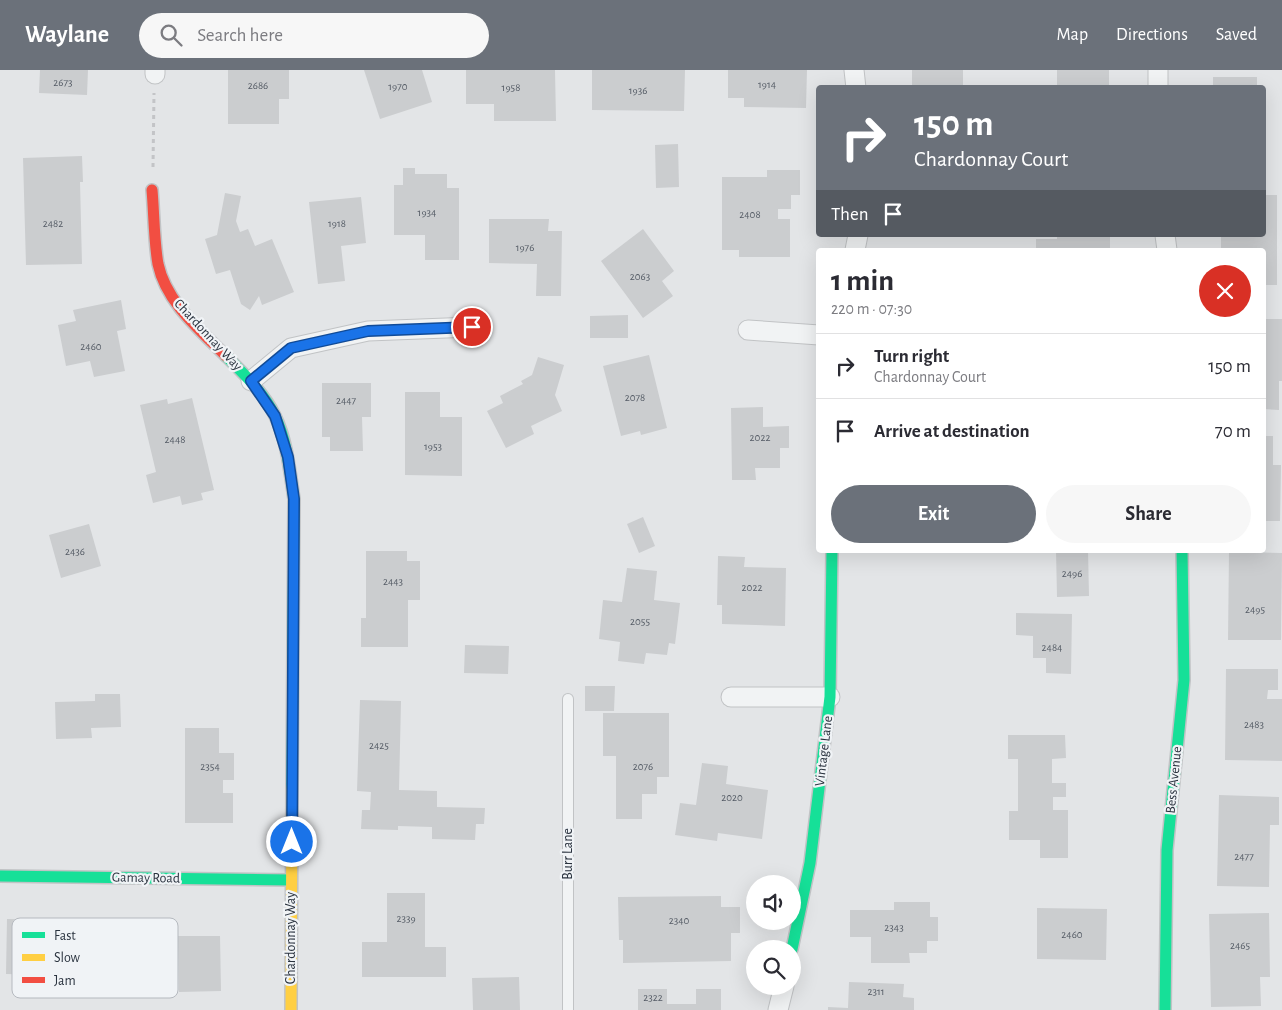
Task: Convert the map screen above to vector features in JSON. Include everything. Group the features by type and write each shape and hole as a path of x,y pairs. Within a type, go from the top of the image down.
{"street":[{"path":"854,70 856,85"},
{"path":"1158,70 1158,85"},
{"name":"Chardonnay Way","path":"152,190 158,264 170,295 197,327 251,381 275,416 288,457 294,499 291,1010"},
{"path":"251,381 291,348 368,331 472,327"},
{"path":"748,330 816,335"},
{"name":"Vintage Lane","path":"794,940 810,863 830,697 832,553"},
{"name":"Bess Avenue","path":"1165,1010 1167,850 1184,680 1182,553"},
{"path":"731,697 830,697"},
{"name":"Gamay Road","path":"0,876 291,880"},
{"path":"778,1010 782,995"}],"lane":[{"name":"Burr Lane","path":"568,699 568,1010"}],"path":[{"path":"152,190 155,72"}],"building":[{"path":"40,70 88,70 87,95 39,93"},
{"path":"228,70 289,70 289,99 279,99 279,124 228,124"},
{"path":"364,70 422,70 432,102 380,119"},
{"path":"466,70 555,70 556,121 494,121 494,104 466,104"},
{"path":"592,70 685,70 684,111 592,110"},
{"path":"728,70 807,70 806,108 744,107 744,98 728,98"},
{"path":"912,70 963,70 963,85 912,85"},
{"path":"1057,70 1109,70 1109,85 1057,85"},
{"path":"1213,77 1257,77 1257,85 1213,85"},
{"path":"678,144 679,187 656,188 655,145"},
{"path":"82,156 83,182 80,182 82,264 26,265 23,158"},
{"path":"403,168 415,168 415,174 447,174 447,188 459,188 459,260 425,260 425,235 394,235 394,185 403,185"},
{"path":"767,170 800,170 800,195 791,195 791,209 778,209 778,219 790,219 790,257 739,257 739,250 722,250 722,177 767,177"},
{"path":"225,193 241,196 236,221 240,232 248,229 255,246 272,239 294,292 262,305 259,296 250,310 241,304 230,270 216,274 205,239 217,235"},
{"path":"1266,195 1277,195 1277,285 1266,285 1266,248 1221,248 1221,237 1266,237"},
{"path":"361,197 366,243 341,246 345,281 318,284 309,202"},
{"path":"489,219 549,219 548,231 562,231 561,296 536,296 537,264 489,263"},
{"path":"643,229 674,271 662,281 673,296 643,318 601,261"},
{"path":"1057,237 1110,237 1110,248 1036,248 1036,239 1057,239"},
{"path":"121,300 126,329 117,331 125,371 94,377 90,361 66,366 58,325 76,321 73,310"},
{"path":"628,315 628,338 590,338 590,316"},
{"path":"1266,319 1282,319 1282,381 1279,381 1279,410 1266,409"},
{"path":"649,355 667,428 641,435 640,431 621,436 603,366"},
{"path":"538,357 564,365 555,395 562,411 531,426 534,434 506,448 487,411 503,403 500,396 523,384 521,381 532,375"},
{"path":"322,383 371,383 371,417 362,417 363,451 330,451 330,437 322,437"},
{"path":"405,392 440,392 440,417 462,417 462,476 405,475"},
{"path":"192,398 214,490 201,493 203,500 182,505 180,496 153,503 146,475 156,472 140,405 167,399 168,404"},
{"path":"763,407 763,427 789,426 789,448 780,448 780,468 755,468 756,480 732,480 731,408"},
{"path":"1266,436 1273,436 1273,465 1281,465 1280,521 1266,521"},
{"path":"643,517 655,546 639,553 627,524"},
{"path":"89,524 101,566 61,578 49,535"},
{"path":"366,551 407,551 407,561 420,561 420,600 408,600 408,647 361,647 361,618 366,618"},
{"path":"1056,553 1088,553 1089,596 1057,597"},
{"path":"1229,553 1282,553 1281,640 1228,640"},
{"path":"718,556 745,557 744,567 786,568 785,626 722,624 722,605 717,605"},
{"path":"627,568 657,571 654,600 680,603 675,644 669,643 667,655 646,653 644,664 618,661 620,642 599,639 603,600 622,602"},
{"path":"1016,613 1072,614 1071,674 1046,673 1046,658 1033,658 1033,636 1016,635"},
{"path":"465,645 509,646 508,674 464,673"},
{"path":"1226,669 1278,669 1278,690 1268,690 1267,699 1282,699 1282,761 1225,760"},
{"path":"585,686 615,686 614,711 585,711"},
{"path":"95,694 120,694 121,727 91,728 92,738 56,739 55,702 95,701"},
{"path":"360,700 401,701 399,790 437,791 437,807 485,808 484,824 476,824 475,840 432,839 432,827 398,826 398,830 361,829 362,810 370,810 371,792 357,791"},
{"path":"603,713 669,713 669,777 657,777 657,794 642,794 642,819 616,819 616,756 603,756"},
{"path":"185,728 219,728 219,753 234,753 234,780 223,780 223,793 233,793 233,823 185,823"},
{"path":"1008,735 1065,735 1066,758 1052,759 1052,783 1066,783 1066,797 1053,797 1053,810 1068,810 1068,858 1040,858 1040,840 1009,840 1009,811 1018,811 1018,759 1008,759"},
{"path":"702,763 728,766 726,784 768,790 762,839 718,833 717,841 675,835 680,803 696,805"},
{"path":"1219,795 1279,797 1279,825 1270,825 1269,887 1217,886"},
{"path":"387,893 425,893 425,947 446,947 446,977 362,977 362,942 387,942"},
{"path":"721,896 721,907 740,907 740,933 731,933 731,961 623,963 623,940 619,940 618,897"},
{"path":"894,902 930,902 930,917 938,917 938,941 927,941 927,953 909,953 910,963 871,963 871,937 850,937 850,910 894,910"},
{"path":"1037,908 1107,909 1106,960 1037,959"},
{"path":"1269,913 1270,977 1260,977 1261,1006 1211,1007 1209,914"},
{"path":"7,919 12,919 12,974 6,974"},
{"path":"178,936 220,936 221,991 179,992"},
{"path":"519,977 520,1010 473,1010 472,978"},
{"path":"849,982 904,984 903,997 914,998 914,1010 828,1010 828,1007 848,1008"},
{"path":"638,989 667,989 667,1004 696,1004 696,989 721,989 721,1010 638,1010"}],"traffic: fast":[{"path":"226,356 253,384 275,416 285,446 294,499 292,787"},
{"path":"794,940 810,863 830,697 832,553"},
{"path":"1165,1010 1167,850 1184,680 1182,553"},
{"path":"0,876 291,880"}],"traffic: slow":[{"path":"291,1010 292,787"}],"traffic: jam":[{"path":"152,190 158,264 162,278 168,291 185,314 226,356"}],"route":[{"path":"292,842 294,499 288,457 275,416 251,381 291,348 368,331 472,327"}]}
